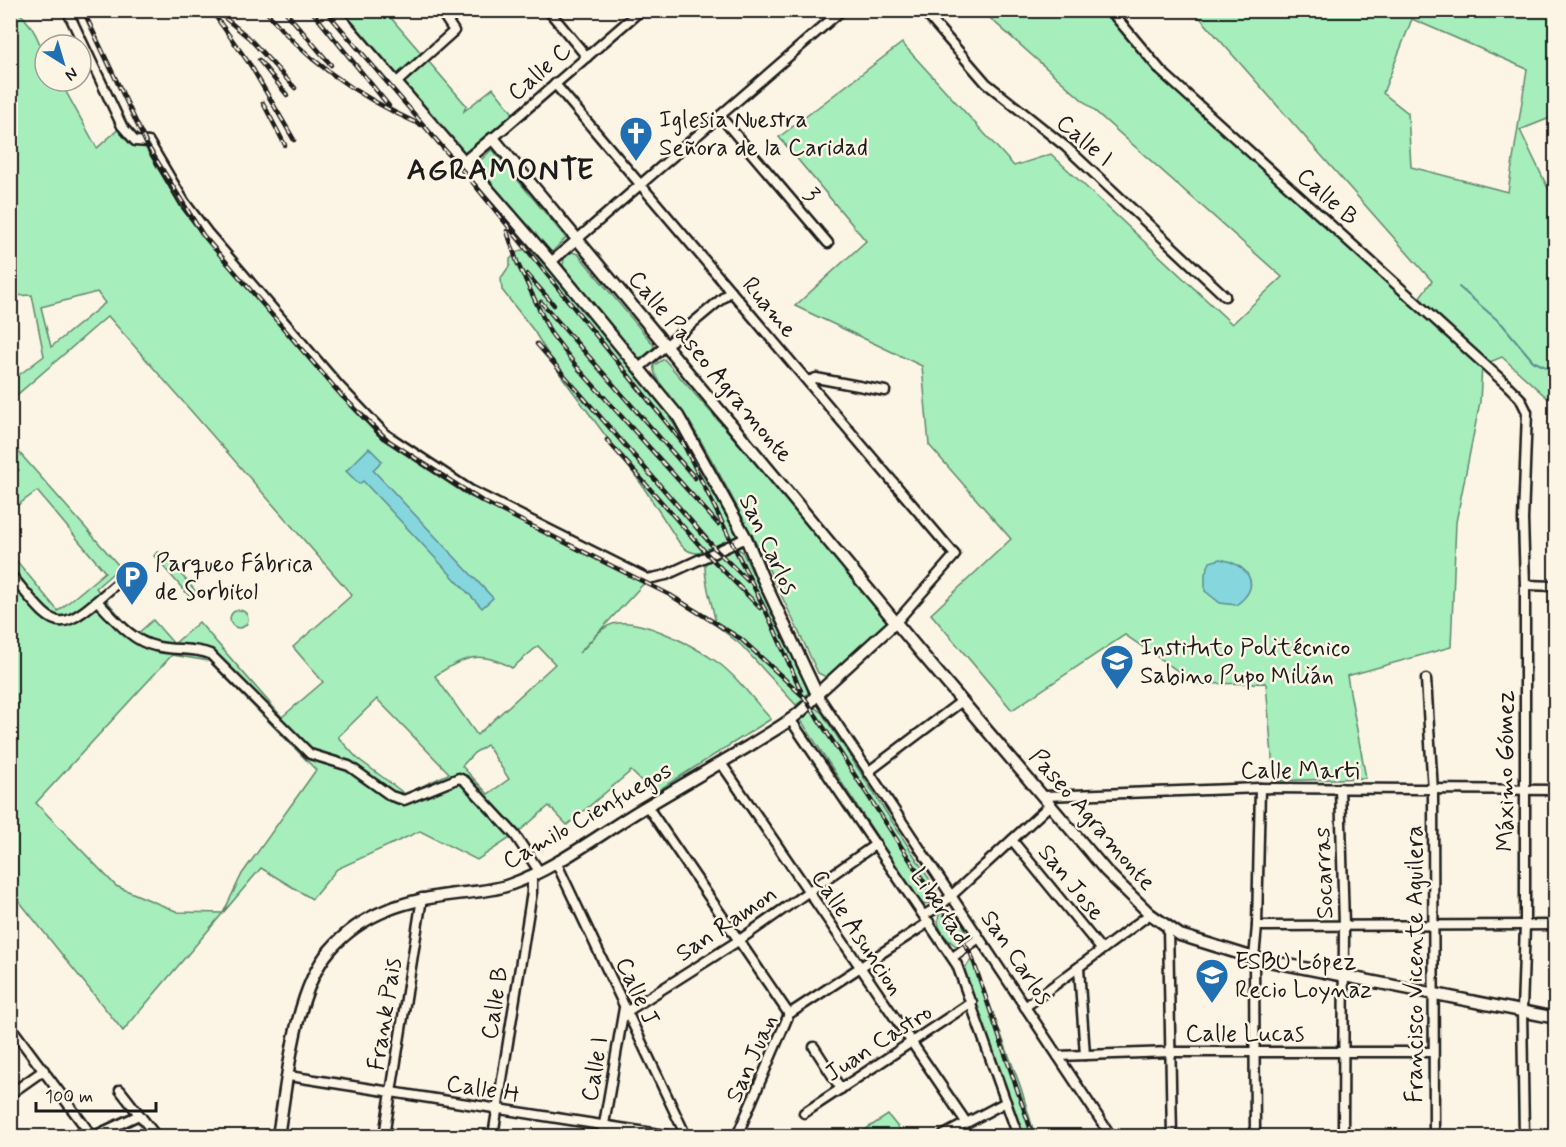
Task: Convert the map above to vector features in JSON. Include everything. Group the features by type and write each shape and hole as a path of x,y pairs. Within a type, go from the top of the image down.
{"street":[{"path":"67,10 122,126 135,141 149,142 185,203 207,232 339,386 385,434 470,490 648,579 666,575 747,538"},
{"name":"San Carlos","path":"333,10 551,262 678,416 747,538 762,577 817,694 1111,1137"},
{"path":"396,83 455,29 440,10"},
{"path":"448,20 460,10"},
{"path":"548,10 587,57"},
{"name":"Calle C","path":"463,163 641,10"},
{"path":"551,262 842,10"},
{"name":"Calle I","path":"923,10 987,83 1066,147 1225,296"},
{"name":"Calle B","path":"1110,10 1161,71 1455,338 1520,398 1525,406"},
{"name":"Ruame","path":"555,84 955,555"},
{"name":"3","path":"720,116 828,243"},
{"name":"Calle Paseo Agramonte","path":"493,138 897,621"},
{"path":"639,368 731,291"},
{"path":"808,381 816,378 885,391"},
{"name":"Máximo Gómez","path":"1524,1137 1522,1010 1525,925 1523,529 1527,423 1525,406"},
{"name":"Camilo Cienfuegos","path":"278,1137 302,1005 316,970 329,951 362,921 387,909 422,898 497,888 536,873 721,763 810,704 817,694 897,621 955,555"},
{"path":"10,574 52,621 71,620 115,585"},
{"path":"1525,585 1556,586"},
{"path":"97,601 144,643 162,648 192,649 210,654 309,754 350,766 391,796 404,800 459,778 465,781 515,835 536,873"},
{"name":"Paseo Agramonte","path":"897,621 962,701 1121,887 1150,914 1180,935 1254,958 1556,1018"},
{"name":"Francisco Vicente Aguilera","path":"1426,679 1433,791 1434,1137"},
{"path":"868,772 962,701"},
{"name":"Libertad","path":"790,719 953,957 972,1002 1018,1137"},
{"name":"Calle Asuncion","path":"721,763 859,969 966,1122"},
{"path":"1255,1137 1254,958 1257,926 1260,788"},
{"name":"Calle Marti","path":"1048,800 1260,788 1433,791 1556,790"},
{"name":"Socarras","path":"1340,788 1344,925 1343,1137"},
{"name":"San Juan","path":"737,1137 789,1014 859,969 927,919 1012,840 1048,800"},
{"path":"647,806 789,1014"},
{"name":"San Jose","path":"1012,840 1101,949"},
{"name":"San Ramon","path":"625,1010 738,940 876,844"},
{"name":"Calle J","path":"556,862 686,1137"},
{"name":"Calle B","path":"492,1137 536,873"},
{"name":"Frank Pais","path":"384,1137 422,898"},
{"path":"1025,1007 1150,914"},
{"path":"1257,926 1556,925"},
{"path":"1168,927 1172,1137"},
{"path":"953,957 979,938"},
{"path":"1079,968 1085,1055"},
{"name":"Juan Castro","path":"804,1113 972,1002"},
{"name":"Calle I","path":"602,1137 625,1010"},
{"path":"10,1026 93,1137 139,1115"},
{"path":"814,1047 841,1089"},
{"name":"Calle Lucas","path":"1058,1056 1171,1052 1433,1052"},
{"path":"10,1094 44,1070"},
{"name":"Calle H","path":"289,1076 672,1137"},
{"path":"120,1090 156,1137"},
{"path":"942,1137 1006,1102"}],"green space":[{"path":"17,10 35,33 33,33 33,93 67,93 97,148 122,126 143,143 185,203 389,441 482,501 648,579 579,653 599,632 617,623 631,623 663,632 717,662 738,681 771,719 654,793 631,771 567,825 549,806 515,835 477,860 420,831 337,869 312,899 261,868 223,913 123,1031 11,891 11,554 58,611 105,572 37,491 11,510 11,478 19,470 11,461 10,442 120,567 96,588 136,635 153,620 174,644 199,622 282,717 323,682 293,647 352,595 108,316 11,400 11,381 44,356 32,295 11,296 10,11","holes":["97,292 105,303 51,347 41,307","538,646 555,664 477,735 435,676 464,660 482,657 501,662 512,668","172,655 209,661 316,770 242,874 223,913 178,912 116,886 36,803","377,699 449,773 405,794 357,758 338,737","487,745 509,779 488,794 462,766 474,753"]},
{"path":"1413,10 1422,15 1425,10 1555,11 1555,116 1520,130 1555,203 1555,405 1502,357 1482,365 1480,402 1456,522 1451,647 1347,676 1366,778 1274,781 1266,683 1197,684 1125,635 1012,710 931,614 1011,539 929,445 922,366 795,306 866,241 779,137 902,43 1014,166 1051,154 1232,324 1282,277 982,11 1110,11 1162,71 1416,302 1432,281 1194,11","holes":["1412,19 1527,69 1508,192 1411,167 1408,113 1383,93"]},
{"path":"333,11 385,11 466,105 464,111 493,88 516,117 463,163"},
{"path":"492,149 566,238 551,253 476,165"},
{"path":"526,249 536,252 668,414 736,532 735,539 714,550 700,553 686,550 680,544 642,485 560,374 534,331 502,290 501,278 510,265 510,259 519,251"},
{"path":"572,252 578,254 653,344 654,347 645,356 637,358 563,266 564,258"},
{"path":"664,359 810,525 888,621 828,678 818,673 757,546 707,452 689,421 657,378 654,365"},
{"path":"1555,413 1556,530 1548,529"},
{"path":"736,548 742,551 805,683 808,692 804,699 796,705 741,645 716,625 707,586 705,564"},
{"path":"157,552 163,553 197,593 195,598 190,597 154,556"},
{"path":"239,610 245,613 248,619 245,625 239,628 233,625 230,619 233,613"},
{"path":"814,707 822,713 937,891 936,901 922,905 800,719"},
{"path":"950,909 961,921 965,931 964,946 956,946 952,943 939,927 940,913"},
{"path":"970,961 974,962 1021,1088 1035,1136 1022,1136 964,970"},
{"path":"888,1115 905,1136 855,1136"}],"water":[{"path":"369,448 382,461 373,470 493,598 482,608 363,481 359,484 346,471"},
{"path":"1220,559 1238,565 1249,576 1249,590 1236,605 1220,603 1205,591 1205,574 1210,562"}],"waterway":[{"path":"1459,287 1502,324 1533,361 1556,372"}],"railway":[{"path":"83,10 146,143 203,235 342,396 389,441 482,501 670,595 741,639 804,697 971,954 1033,1136"},
{"path":"211,10 251,66 294,140"},
{"path":"265,10 298,46 336,77 399,115 421,125"},
{"path":"284,10 331,65"},
{"path":"311,10 389,106"},
{"path":"325,10 474,184 683,443 772,624 801,691"},
{"path":"225,18 249,38 295,88"},
{"path":"259,60 287,95"},
{"path":"263,103 285,145"},
{"path":"507,231 517,262 550,332 577,367 718,524"},
{"path":"527,274 554,305"},
{"path":"541,302 695,478"},
{"path":"537,344 717,551 748,581"},
{"path":"607,440 708,555 760,608"}],"place":[{"name":"Iglesia Nuestra Señora de la Caridad","path":"636,162"},
{"name":"Parqueo Fábrica de Sorbitol","path":"132,606"},
{"name":"Instituto Politécnico Sabino Pupo Milián","path":"1117,690"},
{"name":"ESBU López Recio Loynaz","path":"1212,1004"}],"district":[{"name":"AGRAMONTE","path":"501,169"}]}
